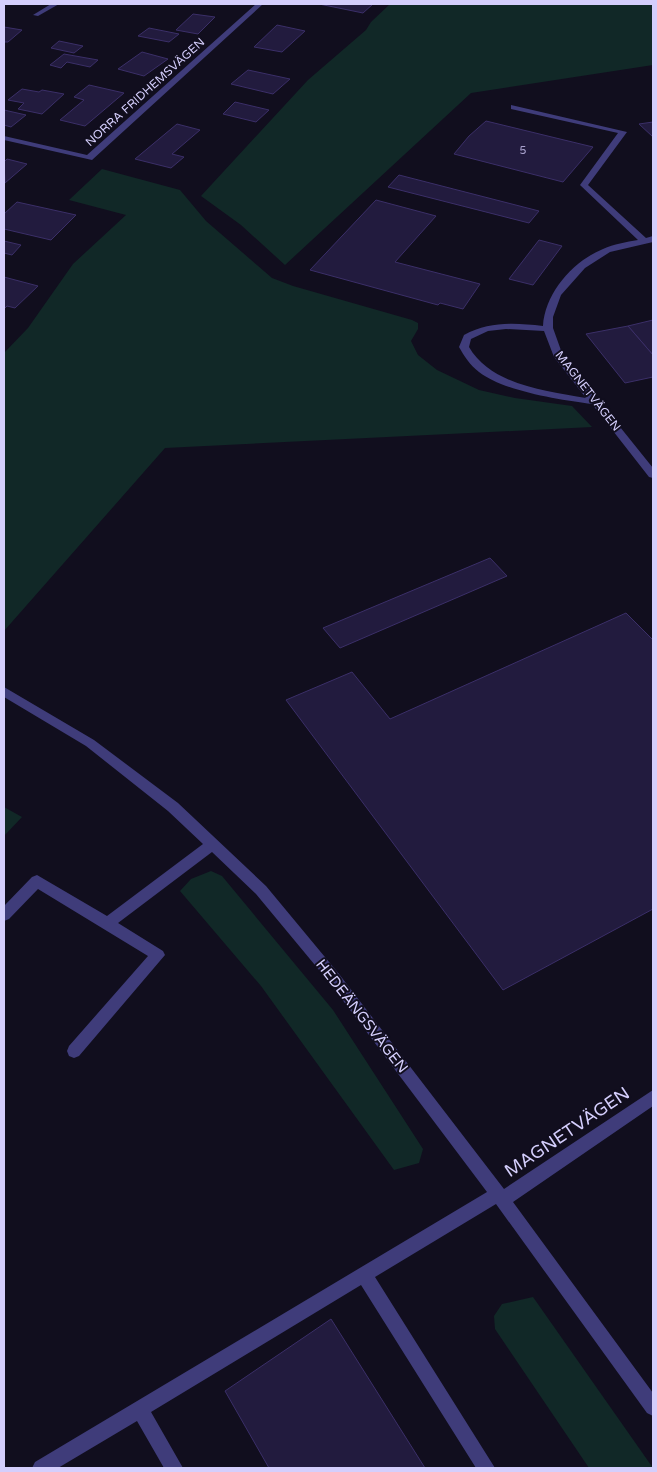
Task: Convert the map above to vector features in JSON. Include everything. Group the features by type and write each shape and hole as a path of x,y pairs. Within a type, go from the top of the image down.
{"street":[{"path":"36,15 56,4"},
{"name":"NORRA FRIDHEMSVÄGEN","path":"4,138 89,158 258,4"},
{"path":"514,107 623,132 584,185 648,240"},
{"path":"596,402 572,399 489,374 472,362 464,347 467,337 481,329 500,326 548,329 548,318 561,289 582,266 602,252 648,240"},
{"name":"MAGNETVÄGEN","path":"548,329 550,340 559,356 653,475"},
{"name":"HEDEÄNGSVÄGEN","path":"4,691 90,743 173,807 261,890 334,978 500,1197 653,1408"},
{"path":"107,924 213,844"},
{"path":"4,915 37,881 158,955 74,1051"},
{"name":"MAGNETVÄGEN","path":"41,1468 364,1274 500,1197 653,1097"},
{"path":"364,1274 486,1468"},
{"path":"140,1409 174,1468"}],"green space":[{"path":"390,4 653,4 653,65 471,93 285,265 241,225 201,196 308,80 366,30 371,22"},
{"path":"102,169 180,190 206,221 272,278 418,323 418,329 411,341 418,355 437,370 479,390 515,398 572,406 592,427 165,448 4,631 4,353 28,328 73,264 126,215 69,200"},
{"path":"4,807 22,817 4,836"},
{"path":"211,871 222,876 333,1010 423,1149 419,1163 394,1170 261,986 180,891 191,879"},
{"path":"533,1297 653,1468 589,1468 495,1329 494,1316 502,1304"}],"building":[{"path":"319,4 373,4 363,13"},
{"path":"193,14 215,17 198,34 176,30"},
{"path":"277,25 305,31 282,52 254,47"},
{"path":"4,27 22,30 8,42 4,42"},
{"path":"149,28 179,34 169,42 138,36"},
{"path":"59,41 83,46 74,53 51,48"},
{"path":"142,52 168,59 144,76 118,69"},
{"path":"64,54 98,60 90,67 67,62 61,68 50,65"},
{"path":"248,70 290,79 273,94 231,84"},
{"path":"89,85 124,93 85,126 60,120 84,100 74,97"},
{"path":"22,89 64,94 42,114 18,109 24,103 8,100"},
{"path":"235,102 269,110 256,122 223,114"},
{"path":"4,110 26,115 11,127 4,125"},
{"path":"486,121 593,147 563,182 454,154 469,136"},
{"path":"653,122 653,137 639,124"},
{"path":"177,124 200,130 172,154 184,157 171,168 135,159"},
{"path":"7,159 27,164 5,183 4,162"},
{"path":"399,175 539,211 529,223 388,187"},
{"path":"376,200 436,216 395,262 480,284 463,309 440,303 438,305 310,270"},
{"path":"17,202 76,215 51,240 4,229 4,214"},
{"path":"539,240 562,246 533,285 509,279"},
{"path":"4,241 21,245 12,255 4,253"},
{"path":"4,277 38,286 15,308 7,306 4,309"},
{"path":"653,320 653,355 628,326"},
{"path":"628,326 653,355 653,377 625,383 586,334"},
{"path":"490,558 507,576 340,648 323,628"},
{"path":"626,613 653,640 653,909 503,990 286,700 352,672 390,719"},
{"path":"331,1319 425,1468 269,1468 225,1391"}]}
